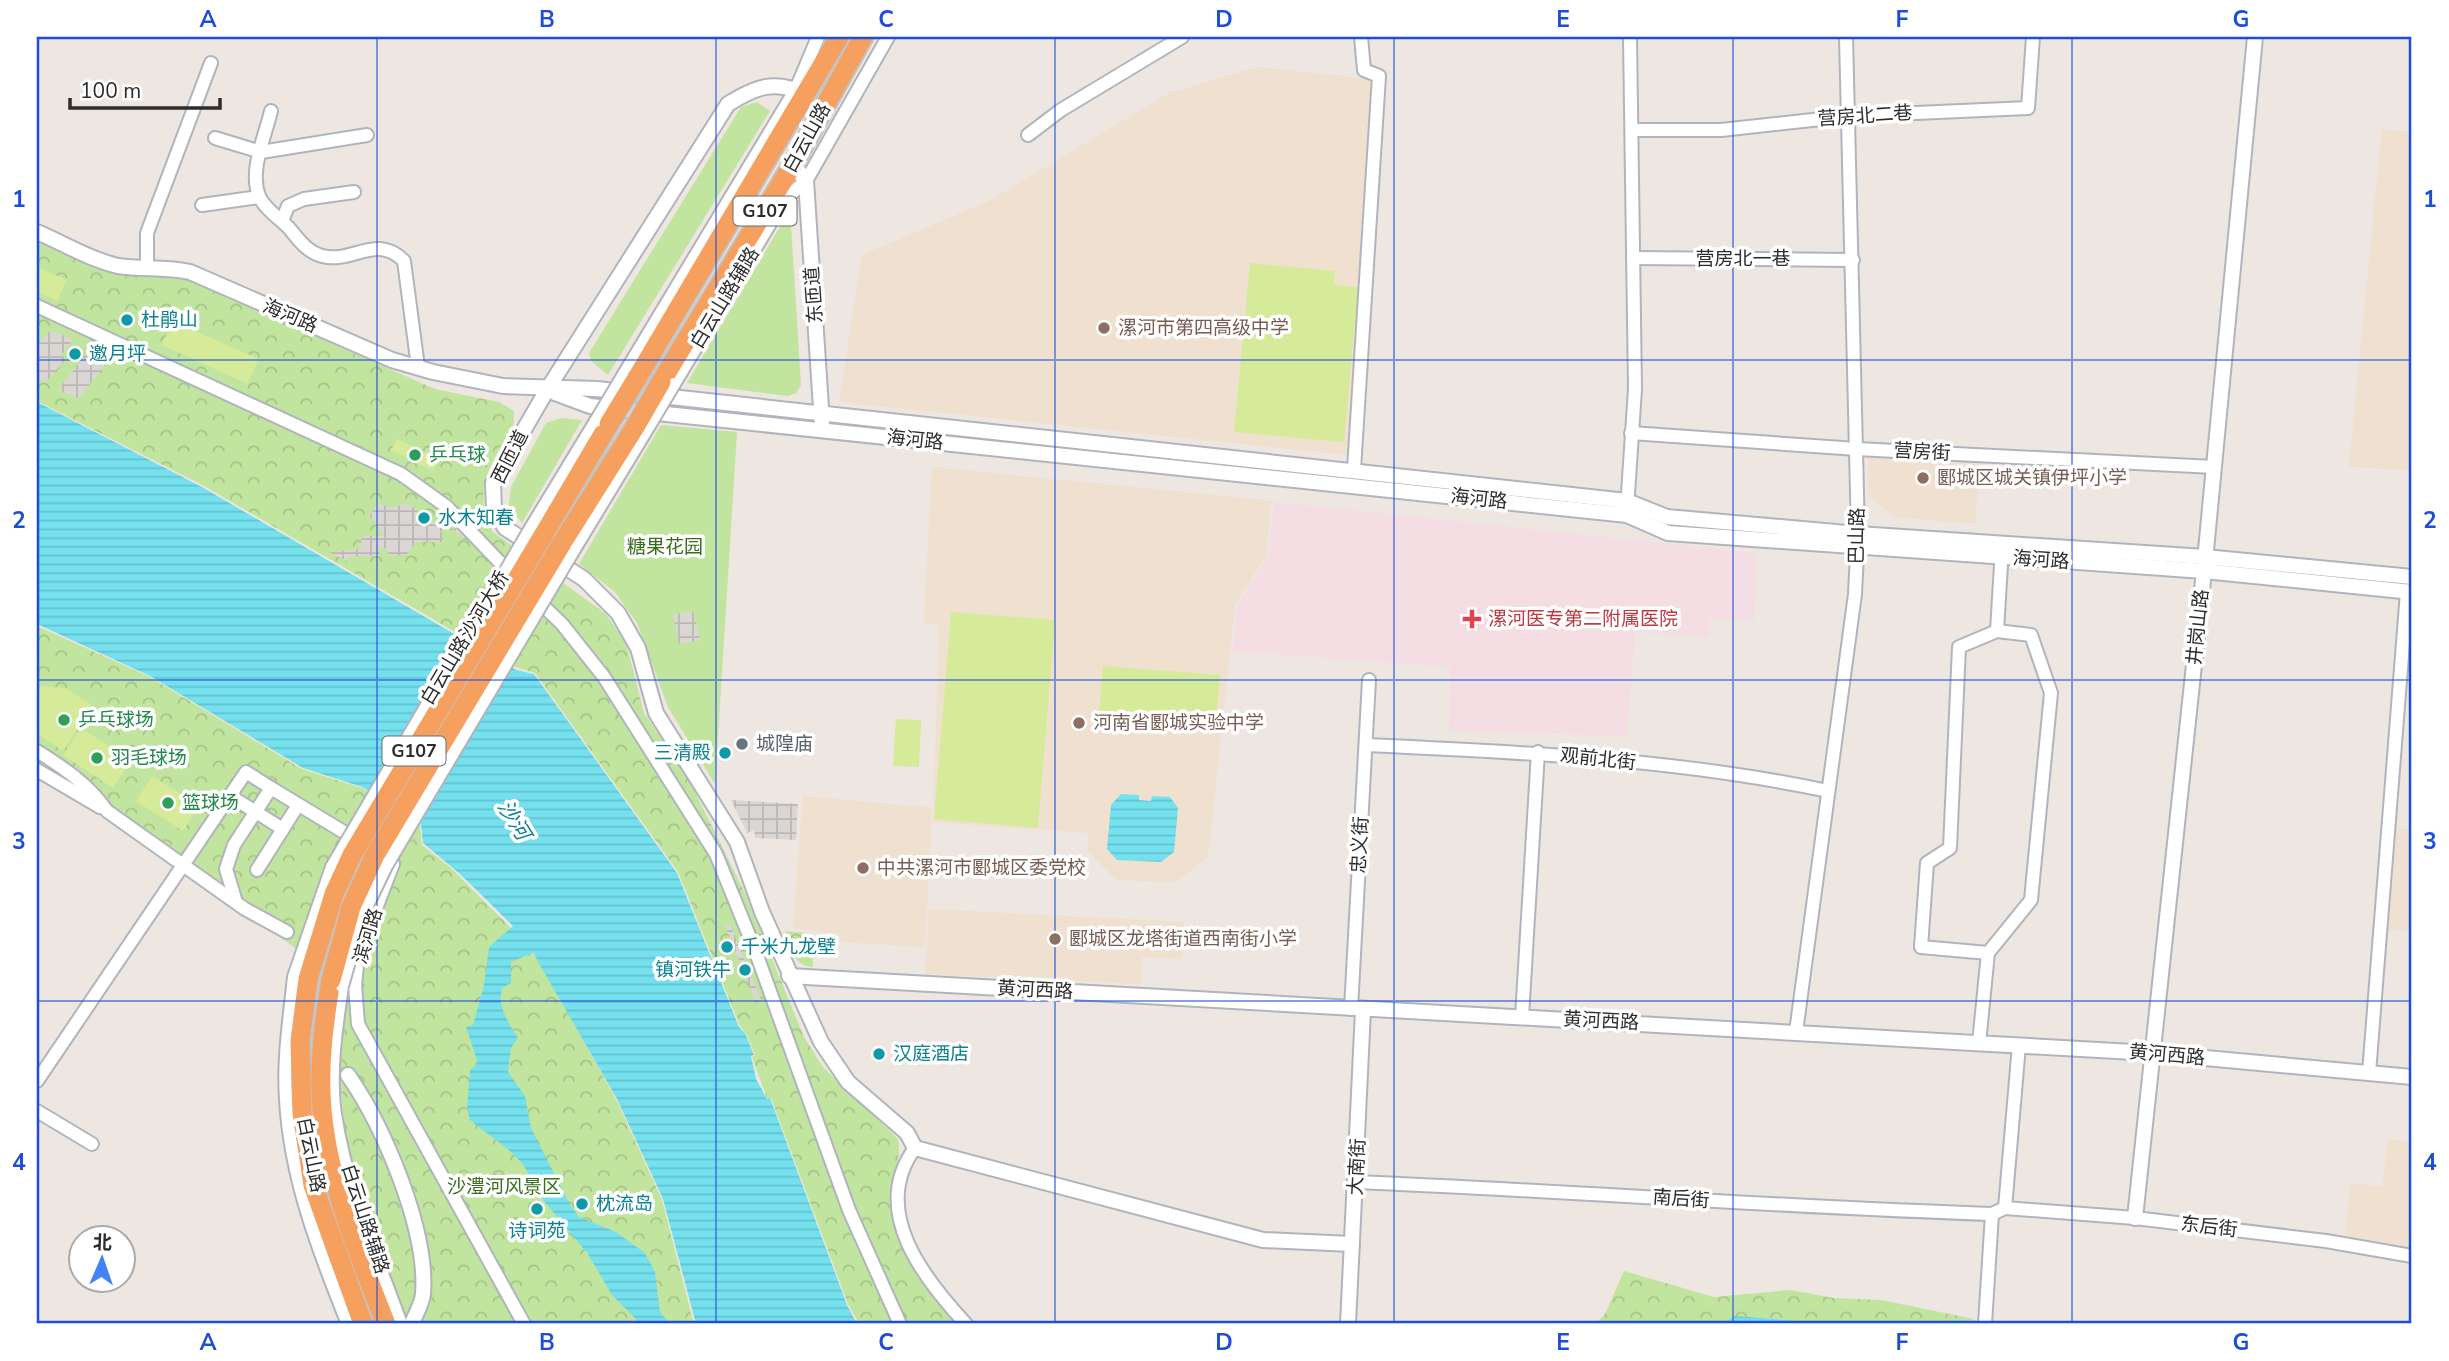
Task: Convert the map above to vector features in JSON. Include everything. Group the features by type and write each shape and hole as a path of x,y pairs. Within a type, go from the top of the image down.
{"highway":[{"name":"白云山路","path":"538,531 800,92 839,37"},
{"name":"白云山路","path":"667,383 863,37"},
{"name":"白云山路沙河大桥","path":"337,983 351,906 374,855 568,547 667,383"},
{"name":"白云山路沙河大桥","path":"301,978 352,855 538,531"},
{"name":"白云山路","path":"301,978 302,1112 313,1185 363,1324"},
{"name":"白云山路","path":"337,983 321,1044 321,1109 335,1182 386,1324"}],"street":[{"path":"800,92 818,37"},
{"name":"白云山路辅路","path":"667,383 784,200 806,181 888,37"},
{"path":"1028,135 1061,110 1182,37"},
{"path":"1354,469 1379,76 1364,70 1361,37"},
{"path":"1627,508 1635,389 1630,37"},
{"name":"巴山路","path":"1797,1032 1855,594 1858,541 1846,37"},
{"name":"营房北二巷","path":"1632,130 1721,130 1849,116 2028,108 2033,37"},
{"name":"井岗山路","path":"2136,1217 2214,467 2255,37"},
{"path":"147,266 146,233 211,63"},
{"name":"西匝道","path":"800,92 754,88 728,104 547,390 493,483 494,509 505,528 584,579 618,613 638,648 656,713 737,842 762,912 821,1042 848,1082 907,1133 915,1148"},
{"path":"271,111 256,166 259,197 304,246 322,256 350,255 382,247 395,252 404,261 418,367"},
{"path":"215,138 261,152 368,135"},
{"path":"793,164 806,181"},
{"name":"东匝道","path":"806,181 822,431"},
{"path":"282,221 288,206 304,199 354,192"},
{"path":"202,205 259,197"},
{"name":"海河路","path":"37,232 121,266 147,266 190,272 392,360 503,386 547,390 597,389 1354,469 1627,508 1667,517 1858,541 2412,577"},
{"name":"营房北一巷","path":"1633,258 1853,260"},
{"path":"37,306 401,474 447,506 481,545 562,624 604,677 716,854 755,950 849,1210 900,1324"},
{"name":"海河路","path":"547,390 590,406 822,431 1627,508"},
{"name":"营房街","path":"1631,433 1857,449 2214,467"},
{"path":"1997,631 2002,551"},
{"name":"海河路","path":"2204,564 2409,592"},
{"path":"2369,1073 2409,592"},
{"path":"1979,1043 1988,953 2031,900 2051,693 2031,635 1997,631 1959,647 1950,848 1927,863 1921,947 1988,953"},
{"name":"忠义街","path":"1357,1010 1369,680"},
{"name":"观前北街","path":"1366,745 1538,752 1744,774 1828,792"},
{"path":"37,751 69,771 97,796 107,811"},
{"path":"1522,1017 1538,752"},
{"path":"37,770 107,811 236,902 287,932"},
{"name":"滨河路","path":"230,796 246,772 394,864 358,955 355,985 358,1024 524,1324"},
{"path":"236,902 226,869 234,845 271,788"},
{"path":"37,1081 230,796 283,829"},
{"path":"257,870 298,805"},
{"name":"黄河西路","path":"789,976 2151,1053 2412,1077"},
{"path":"301,978 286,1051 286,1099 291,1150 326,1269 348,1324"},
{"name":"白云山路辅路","path":"337,983 333,1051 335,1113 352,1190 401,1324"},
{"name":"大南街","path":"1348,1324 1356,1182 1357,1010"},
{"path":"2005,1208 2019,1045"},
{"path":"348,1075 389,1152 421,1242 423,1296 412,1324"},
{"path":"37,1111 92,1144"},
{"path":"966,1324 919,1269 900,1223 899,1185 908,1157 915,1148 1263,1240 1352,1244"},
{"name":"南后街","path":"1356,1182 1564,1191 1790,1207 1992,1214 2005,1208"},
{"name":"东后街","path":"2005,1208 2136,1217 2326,1241 2412,1256"},
{"path":"1985,1324 1992,1214"}],"shaded area":[{"name":"漯河市第四高级中学","path":"1258,67 1373,79 1349,455 839,402 862,255 989,201 1169,93"},
{"path":"2382,129 2412,133 2412,470 2349,467"},
{"path":"51,330 73,340 61,355 66,359 45,383 37,378 37,345"},
{"path":"86,354 106,364 79,398 58,390"},
{"name":"郾城区城关镇伊坪小学","path":"1868,454 1980,459 1975,524 1895,517 1868,496"},
{"name":"河南省郾城实验中学","path":"932,467 1271,501 1266,556 1235,604 1208,857 1176,882 1116,880 1088,852 1088,833 933,822 939,626 924,623"},
{"name":"漯河医专第二附属医院","path":"1274,502 1757,553 1754,621 1709,618 1708,637 1635,632 1627,736 1449,731 1450,667 1233,651 1237,606 1268,557"},
{"path":"377,503 391,508 405,503 416,509 424,522 435,522 446,514 471,540 464,540 448,523 440,529 444,542 417,542 406,555 390,556 385,548 377,548 381,556 347,557 347,561 329,552 360,549 362,536 384,536 370,516"},
{"path":"693,611 700,640 679,644 673,615"},
{"name":"中共漯河市郾城区委党校","path":"803,796 932,808 925,947 840,942 841,934 793,928"},
{"path":"731,800 798,804 796,840 755,838 754,830 747,833"},
{"path":"2391,828 2412,829 2412,931 2384,929"},
{"name":"郾城区龙塔街道西南街小学","path":"929,909 1184,922 1182,959 1142,957 1141,984 925,974"},
{"path":"730,924 761,1000 756,1002 725,926"},
{"path":"2388,1139 2412,1142 2410,1249 2344,1242 2351,1183 2382,1187"}],"green space":[{"path":"757,102 770,111 608,375 591,361 589,353 741,107"},
{"path":"790,210 801,385 796,393 788,396 687,383"},
{"path":"37,240 113,272 187,280 435,389 499,402 514,411 514,423 487,476 484,488 486,516 493,532 606,614 626,643 644,713 685,772 745,893 804,1037 823,1067 898,1139 899,1153 893,1186 894,1209 903,1246 920,1276 957,1324 859,1324 848,1304 771,1098 767,1098 752,1057 755,1055 746,1033 740,1026 678,872 535,673 515,667 204,486 37,401"},
{"path":"1250,263 1335,271 1334,285 1358,287 1344,442 1234,432"},
{"path":"39,268 67,280 57,301 37,292"},
{"path":"173,321 259,359 247,384 162,345"},
{"path":"74,341 89,348 58,388 47,383 67,359 62,355"},
{"path":"561,418 582,420 522,523 509,505 511,487 546,423"},
{"name":"糖果花园","path":"661,425 737,432 715,784 668,707 637,623 615,592 579,564"},
{"name":"乒乓球","path":"397,439 439,459 433,471 391,450"},
{"path":"951,612 1055,620 1038,828 934,819"},
{"name":"沙澧河风景区","path":"37,626 150,677 302,769 362,788 420,825 422,845 452,869 515,932 542,966 616,1099 662,1200 694,1324 409,1324 367,1215 345,1130 340,1074 345,989 291,945 107,816 37,775"},
{"path":"1103,666 1220,675 1216,722 1099,713"},
{"name":"乒乓球场","path":"42,686 65,688 91,704 92,723 87,730 80,726 63,751 37,733 37,692"},
{"path":"896,719 921,720 919,767 893,766"},
{"name":"羽毛球场","path":"81,728 131,760 113,788 63,755"},
{"name":"篮球场","path":"152,776 199,805 183,831 136,801"},
{"path":"785,931 813,934 813,967 806,966 797,959"},
{"path":"1624,1271 1714,1297 1790,1290 1834,1298 1881,1300 1969,1318 1985,1324 1845,1324 1735,1316 1720,1324 1595,1324 1605,1314"}],"water":[{"name":"沙河","path":"37,402 202,487 516,670 534,674 677,873 739,1027 745,1033 754,1055 751,1056 756,1079 767,1099 770,1098 847,1305 857,1324 696,1324 663,1199 617,1099 533,953 511,962 511,983 502,988 502,1008 518,1038 511,1048 508,1072 525,1096 531,1128 569,1203 579,1217 616,1232 645,1253 655,1272 660,1312 670,1324 641,1324 612,1295 588,1254 533,1188 530,1177 517,1158 470,1120 467,1108 470,1070 478,1063 466,1027 473,1025 484,985 489,947 513,926 460,874 423,843 421,824 362,787 303,768 150,676 37,624"},
{"path":"1121,794 1139,795 1139,800 1151,801 1152,796 1170,797 1178,808 1174,852 1161,862 1117,860 1107,849 1111,805"},
{"path":"1735,1316 1845,1324 1720,1324"}],"place":[{"name":"杜鹃山","path":"127,320"},
{"name":"漯河市第四高级中学","path":"1104,328"},
{"name":"邀月坪","path":"75,354"},
{"name":"乒乓球","path":"415,455"},
{"name":"郾城区城关镇伊坪小学","path":"1923,478"},
{"name":"水木知春","path":"424,518"},
{"name":"漯河医专第二附属医院","path":"1472,619"},
{"name":"乒乓球场","path":"64,720"},
{"name":"河南省郾城实验中学","path":"1079,723"},
{"name":"城隍庙","path":"742,744"},
{"name":"三清殿","path":"725,753"},
{"name":"羽毛球场","path":"97,758"},
{"name":"篮球场","path":"168,803"},
{"name":"中共漯河市郾城区委党校","path":"863,868"},
{"name":"郾城区龙塔街道西南街小学","path":"1055,939"},
{"name":"千米九龙壁","path":"727,947"},
{"name":"镇河铁牛","path":"745,970"},
{"name":"汉庭酒店","path":"879,1054"},
{"name":"枕流岛","path":"582,1204"},
{"name":"诗词苑","path":"537,1209"}]}
